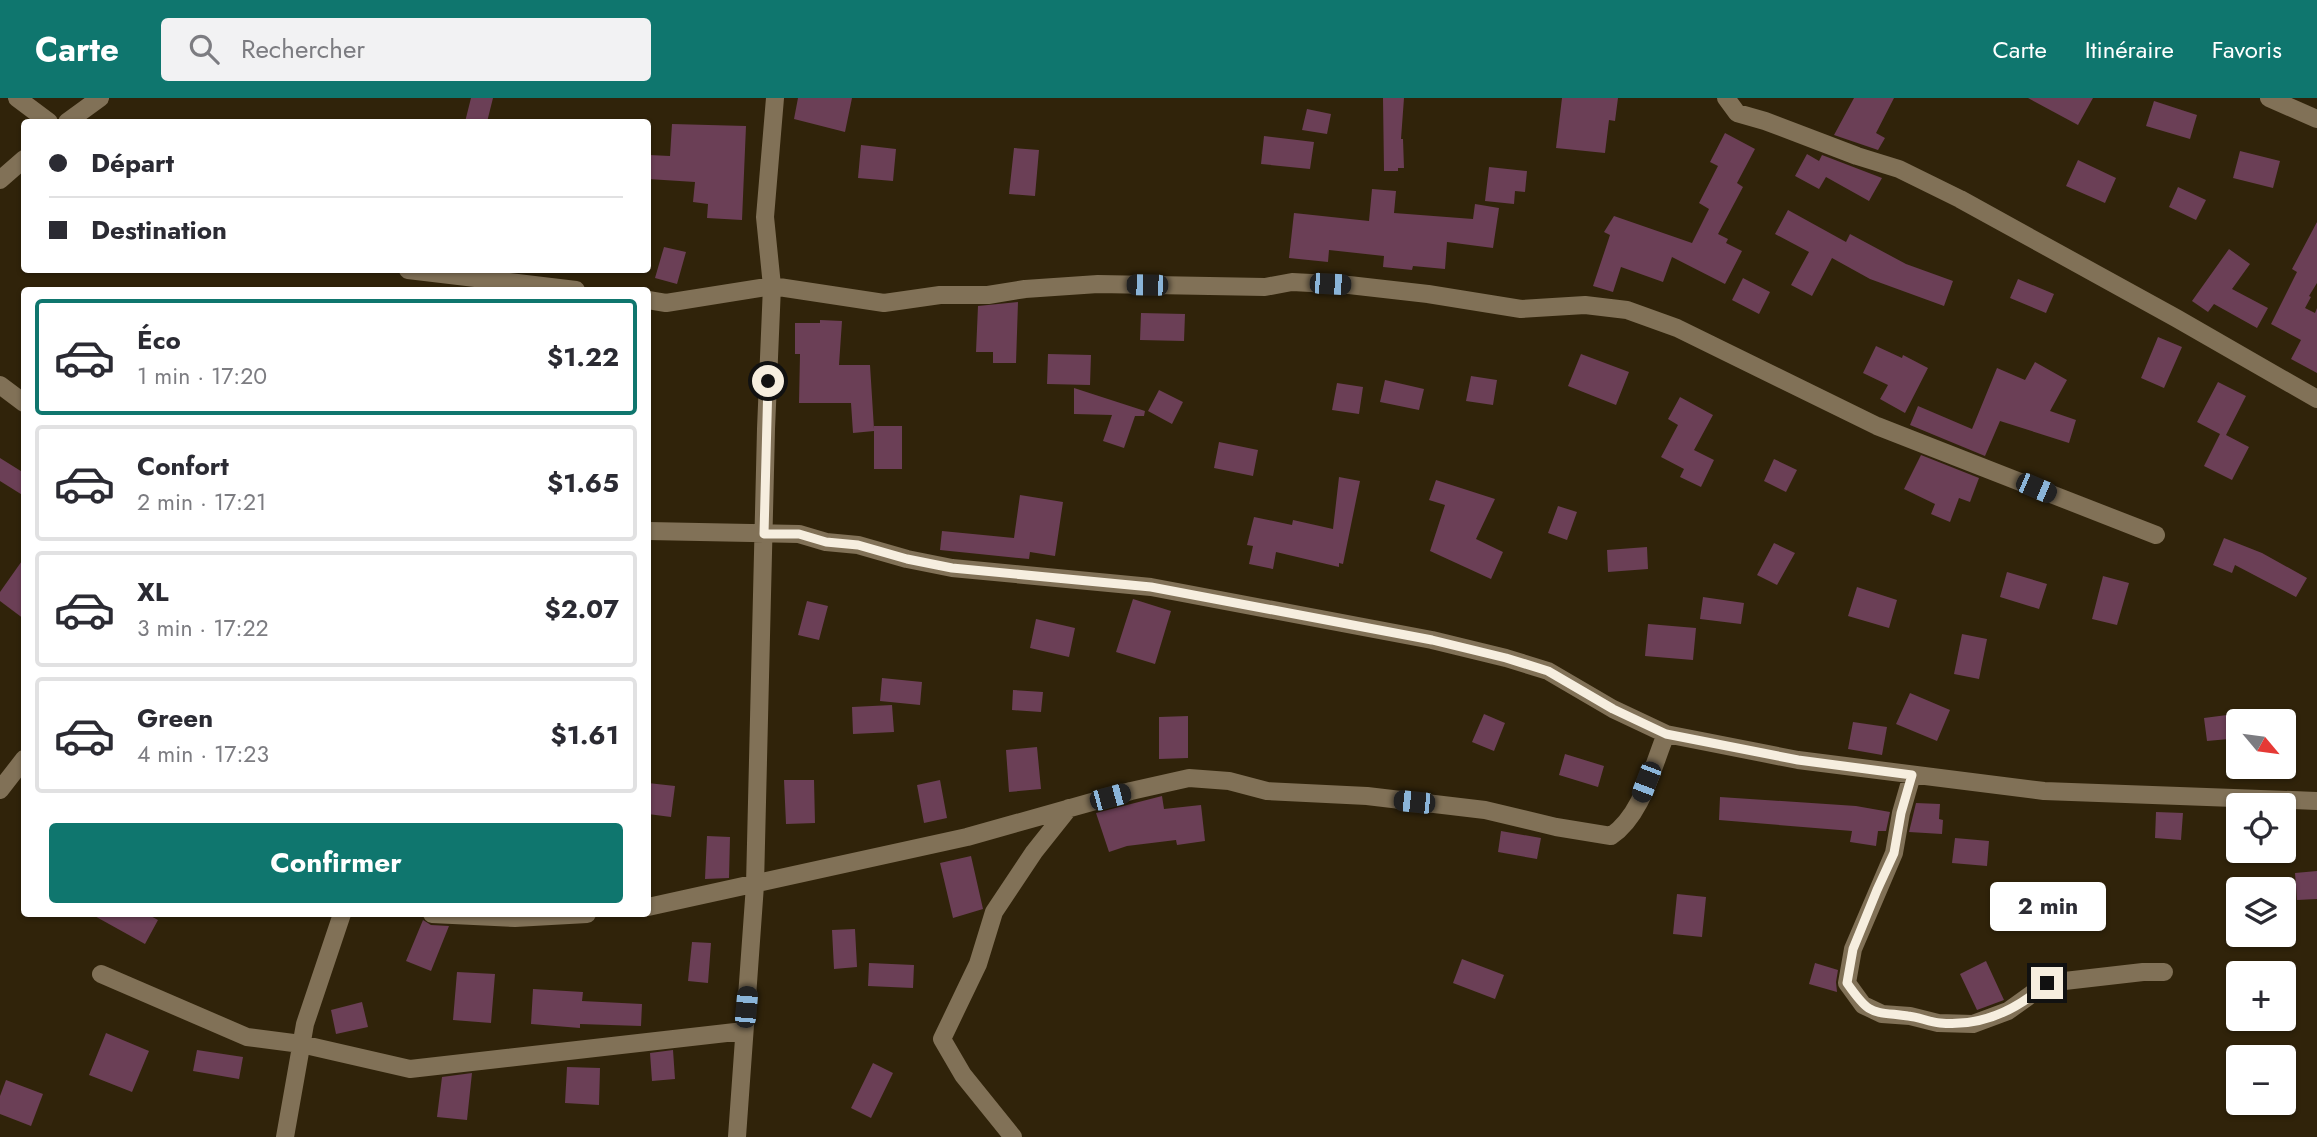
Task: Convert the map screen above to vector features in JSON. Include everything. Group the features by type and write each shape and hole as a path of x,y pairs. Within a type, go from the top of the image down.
{"street":[{"path":"17,98 45,119"},
{"path":"71,119 100,98"},
{"path":"737,1137 755,885 772,286 765,217 775,98"},
{"path":"1726,98 1737,113 1899,169 1960,199 2317,399"},
{"path":"2269,98 2317,119"},
{"path":"0,180 21,162"},
{"path":"433,273 551,287"},
{"path":"651,300 666,303 772,286 884,303 940,295 988,295 1025,289 1098,284 1265,287 1292,282 1427,294 1521,309 1585,305 1627,310 1678,328 1877,426 2156,535"},
{"path":"0,385 21,401"},
{"path":"651,531 799,534 952,568 1151,587 1432,640 1548,671 1613,709 1666,734 1798,760 2044,791 2317,801"},
{"path":"651,907 967,837 1189,778 1229,781 1267,791 1367,796 1485,810 1556,827 1611,836 1622,828 1639,801 1666,734"},
{"path":"0,790 21,766"},
{"path":"1912,775 1901,813 1894,853 1853,949 1847,983 1863,1005 1882,1014 1910,1016 1938,1023 1973,1024 2008,1011 2047,983 2164,972"},
{"path":"1013,1137 963,1075 942,1039 978,964 994,912 1034,852 1069,808"},
{"path":"285,1137 305,1024 341,917"},
{"path":"494,917 533,917"},
{"path":"101,974 247,1037 302,1044 410,1069 744,1031"}],"building":[{"path":"471,98 493,98 488,119 466,119"},
{"path":"798,98 852,98 845,132 794,119"},
{"path":"1383,98 1404,98 1401,139 1404,168 1398,168 1398,171 1384,171"},
{"path":"1562,98 1618,98 1615,121 1609,120 1605,153 1556,148"},
{"path":"1854,98 1894,98 1876,133 1885,138 1878,150 1834,135"},
{"path":"2028,98 2093,98 2078,125"},
{"path":"2154,101 2197,115 2190,139 2146,126"},
{"path":"1307,109 1331,114 1327,134 1302,130"},
{"path":"672,124 746,126 742,220 707,218 708,204 693,202 695,182 651,179 651,155 670,156"},
{"path":"1725,133 1755,149 1737,183 1743,187 1718,234 1728,239 1726,243 1742,251 1725,284 1672,257 1663,282 1621,267 1613,292 1593,286 1610,235 1604,232 1614,216 1692,243 1709,209 1699,203 1718,166 1710,162"},
{"path":"1264,136 1314,142 1310,169 1261,164"},
{"path":"861,145 896,149 893,181 858,178"},
{"path":"1014,148 1039,150 1035,196 1009,194"},
{"path":"2240,151 2280,161 2273,188 2233,178"},
{"path":"1807,154 1819,161 1822,155 1882,178 1869,201 1826,177 1819,189 1795,176"},
{"path":"2078,160 2116,178 2105,203 2066,186"},
{"path":"1489,167 1527,171 1525,192 1515,191 1514,204 1485,201"},
{"path":"2178,187 2206,200 2196,220 2169,207"},
{"path":"1372,189 1396,191 1394,213 1473,219 1475,204 1499,208 1493,248 1447,242 1445,269 1383,267 1384,256 1329,250 1328,262 1289,258 1294,213 1369,221"},
{"path":"1788,210 1846,242 1850,234 1906,264 1953,281 1944,306 1870,279 1832,258 1812,296 1791,285 1809,252 1775,234"},
{"path":"2317,222 2317,283 2305,308 2315,313 2317,308 2317,373 2291,359 2301,340 2271,324 2297,272 2292,269"},
{"path":"664,247 686,252 677,284 655,278"},
{"path":"2229,249 2250,264 2232,289 2268,308 2257,328 2214,304 2208,312 2192,301"},
{"path":"1743,278 1770,292 1759,314 1732,300"},
{"path":"2018,279 2054,294 2046,313 2010,298"},
{"path":"1018,302 1016,363 993,363 993,352 976,352 978,306"},
{"path":"1141,313 1185,314 1184,341 1140,340"},
{"path":"820,320 842,321 839,365 870,365 874,429 874,426 902,426 902,469 874,469 874,431 853,433 851,403 799,403 800,354 795,354 795,323 820,323"},
{"path":"2158,337 2182,347 2164,388 2141,378"},
{"path":"1876,346 1902,358 1903,355 1928,368 1905,413 1880,399 1888,385 1863,373"},
{"path":"1048,354 1091,355 1090,385 1047,384"},
{"path":"1581,354 1629,372 1616,405 1568,386"},
{"path":"2035,362 2067,380 2050,411 2076,420 2069,443 2000,421 1985,456 1910,425 1918,406 1972,429 1997,368 2025,380"},
{"path":"1471,376 1497,380 1493,405 1466,401"},
{"path":"1385,380 1424,389 1419,410 1380,402"},
{"path":"2218,382 2246,396 2226,435 2249,447 2232,480 2204,466 2220,434 2197,422"},
{"path":"1337,383 1363,387 1359,414 1332,410"},
{"path":"1074,388 1145,411 1144,416 1135,416 1124,448 1103,441 1112,415 1074,414"},
{"path":"1159,390 1183,402 1172,424 1148,411"},
{"path":"1680,397 1713,415 1694,450 1714,460 1701,487 1680,477 1684,469 1661,457 1678,425 1668,419"},
{"path":"1219,442 1258,450 1253,476 1214,468"},
{"path":"1921,455 1979,478 1970,502 1959,498 1950,522 1931,514 1935,504 1904,489"},
{"path":"0,458 21,471 21,494 0,481"},
{"path":"1774,459 1797,470 1786,492 1764,481"},
{"path":"1339,477 1360,481 1343,564 1339,563 1339,567 1276,552 1273,569 1249,564 1253,546 1247,545 1254,517 1292,525 1293,520 1333,529"},
{"path":"1436,480 1495,499 1476,539 1503,552 1491,579 1430,551 1445,505 1429,500"},
{"path":"1020,495 1063,502 1055,556 1030,552 1029,559 940,550 942,531 1014,538"},
{"path":"1558,506 1577,512 1567,540 1548,533"},
{"path":"2224,538 2262,553 2307,578 2296,597 2235,565 2232,573 2213,565"},
{"path":"1774,543 1795,553 1777,585 1757,575"},
{"path":"1647,547 1648,569 1608,572 1607,550"},
{"path":"21,562 21,617 0,601 0,592"},
{"path":"2007,572 2047,584 2039,609 2000,597"},
{"path":"2103,576 2129,583 2117,625 2092,619"},
{"path":"1857,587 1897,600 1889,628 1848,616"},
{"path":"1703,597 1744,603 1741,624 1700,619"},
{"path":"1133,599 1171,611 1155,664 1116,652"},
{"path":"807,601 828,606 819,640 798,635"},
{"path":"1036,619 1075,628 1069,657 1030,648"},
{"path":"1648,624 1696,628 1693,660 1645,656"},
{"path":"1962,634 1987,639 1979,679 1954,674"},
{"path":"882,678 922,682 920,705 880,701"},
{"path":"1013,690 1043,692 1041,712 1012,710"},
{"path":"1910,693 1950,710 1937,741 1896,724"},
{"path":"892,705 894,732 853,734 852,707"},
{"path":"1484,714 1505,723 1494,751 1472,742"},
{"path":"2226,715 2226,739 2207,741 2204,718"},
{"path":"1188,716 1188,758 1159,759 1159,717"},
{"path":"1853,722 1887,727 1882,755 1848,749"},
{"path":"1037,747 1041,789 1009,792 1006,750"},
{"path":"1565,754 1604,766 1598,787 1559,775"},
{"path":"784,780 814,780 815,823 786,824"},
{"path":"940,780 947,818 924,823 917,785"},
{"path":"651,783 675,786 671,817 651,814"},
{"path":"1162,796 1164,809 1201,805 1205,841 1177,845 1176,840 1127,846 1109,852 1096,813"},
{"path":"1720,797 1856,806 1890,812 1886,831 1878,831 1876,846 1850,842 1852,831 1719,820"},
{"path":"1916,803 1940,804 1942,834 1909,832"},
{"path":"2156,812 2183,813 2181,840 2155,838"},
{"path":"1501,831 1541,838 1537,859 1498,852"},
{"path":"707,836 730,837 729,878 705,879"},
{"path":"1955,838 1989,841 1987,866 1952,863"},
{"path":"971,856 983,909 953,918 940,863"},
{"path":"2317,871 2317,899 2297,900 2295,873"},
{"path":"1677,894 1706,897 1702,937 1673,934"},
{"path":"96,917 152,917 158,920 145,944"},
{"path":"423,920 431,925 449,926 431,971 406,961"},
{"path":"855,929 857,967 834,969 832,930"},
{"path":"692,942 711,943 708,983 688,981"},
{"path":"1462,959 1504,975 1495,999 1453,983"},
{"path":"1986,961 2004,1000 1977,1010 1960,974"},
{"path":"869,963 914,965 913,988 868,986"},
{"path":"1815,963 1838,970 1837,992 1809,984"},
{"path":"457,972 495,974 491,1023 453,1020"},
{"path":"533,989 583,992 582,1001 642,1004 641,1026 580,1024 580,1028 531,1024"},
{"path":"362,1002 368,1027 336,1034 331,1010"},
{"path":"106,1033 149,1051 132,1092 89,1075"},
{"path":"197,1050 243,1057 239,1079 193,1071"},
{"path":"673,1050 675,1079 652,1081 650,1053"},
{"path":"873,1063 893,1073 871,1118 851,1108"},
{"path":"567,1067 600,1068 599,1105 565,1103"},
{"path":"472,1073 467,1120 437,1117 442,1077"},
{"path":"6,1080 43,1094 31,1126 0,1114 0,1096"}],"route":[{"path":"768,381 764,534 799,534 952,568 1151,587 1432,640 1548,671 1613,709 1666,734 1798,760 1912,775 1901,813 1894,853 1853,949 1847,983 1863,1005 1882,1014 1910,1016 1938,1023 1973,1024 2008,1011 2047,983"}]}
